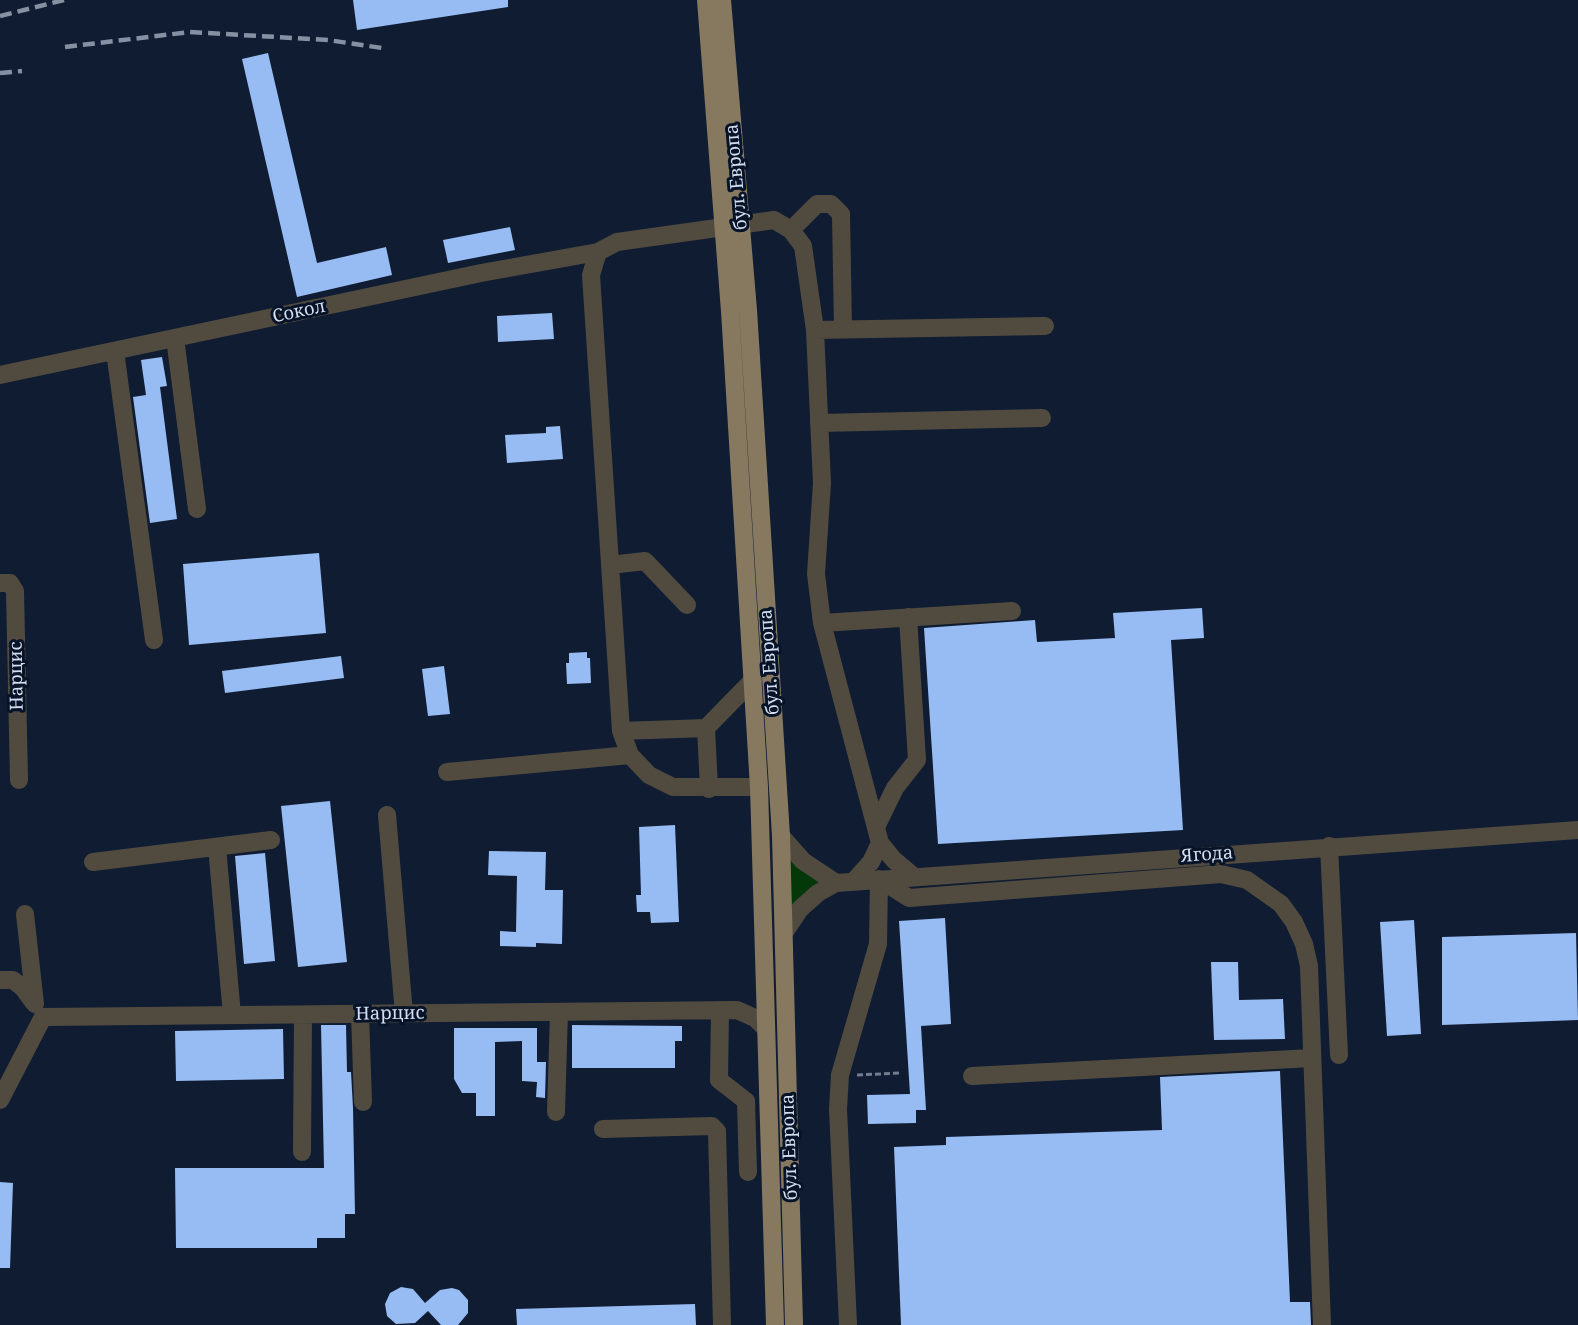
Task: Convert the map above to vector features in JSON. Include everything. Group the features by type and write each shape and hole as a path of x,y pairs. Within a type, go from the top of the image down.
{"main road":[{"name":"бул. Европа","path":"706,0 739,310 781,836 794,1325"},
{"name":"бул. Европа","path":"722,0 739,310 759,788 775,1325"}],"street":[{"path":"843,329 841,214 831,204 817,204 791,230 803,246 815,330 822,483 816,574 822,623 878,835 894,860 913,876"},
{"name":"Сокол","path":"0,375 481,273 598,252 617,242 774,220 791,230"},
{"path":"598,252 591,274 621,731 630,755 649,775 673,787 759,788"},
{"path":"815,330 1045,326"},
{"path":"175,338 198,509"},
{"path":"115,351 154,640"},
{"path":"819,423 1042,418"},
{"path":"610,565 645,561 687,605"},
{"name":"Нарцис","path":"0,584 10,583 15,591 19,780"},
{"path":"822,623 1012,611"},
{"path":"784,933 800,909 818,893 845,882 871,862 895,788 917,760 908,617"},
{"path":"621,731 706,728 753,680"},
{"path":"706,728 709,789"},
{"path":"447,772 630,755"},
{"path":"387,814 404,1014"},
{"name":"Ягода","path":"845,882 1578,830"},
{"path":"781,836 803,861 845,882"},
{"path":"93,862 271,840"},
{"path":"1329,846 1339,1055"},
{"path":"217,847 232,1015"},
{"path":"879,879 909,898 1221,874 1247,880 1281,904 1294,922 1304,944 1309,966 1322,1325"},
{"path":"848,1325 838,1110 840,1075 879,944 879,879"},
{"path":"0,1100 39,1011 25,914"},
{"path":"0,980 13,980 23,988 39,1011"},
{"path":"729,1010 754,1002 765,990"},
{"path":"729,1010 755,1018 766,1029"},
{"path":"729,1010 719,1080 746,1101 748,1172"},
{"name":"Нарцис","path":"39,1011 303,1015 729,1010"},
{"path":"556,1112 558,1012"},
{"path":"360,1014 363,1102"},
{"path":"302,1152 303,1015"},
{"path":"972,1076 1312,1058"},
{"path":"603,1130 712,1126 717,1131 722,1325"},
{"path":"718,1174 771,1170"}],"path":[{"path":"840,1075 900,1073"}],"green space":[{"path":"781,836 836,883 784,933"}],"building":[{"path":"353,0 508,0 508,7 357,30"},
{"path":"268,53 317,263 386,247 392,275 297,297 242,59"},
{"path":"510,227 515,250 448,263 443,240"},
{"path":"552,313 554,339 498,342 497,316"},
{"path":"162,357 167,386 160,387 177,519 150,523 133,397 146,395 141,360"},
{"path":"560,426 563,459 507,463 505,435 546,433 546,427"},
{"path":"319,553 326,633 189,645 183,564"},
{"path":"1202,608 1204,638 1171,640 1183,830 938,844 924,628 1035,620 1037,642 1115,638 1113,613"},
{"path":"587,652 587,658 590,658 591,683 567,684 566,663 569,663 569,653"},
{"path":"341,656 344,678 225,693 222,671"},
{"path":"444,666 450,714 428,716 422,669"},
{"path":"330,801 347,962 298,967 281,806"},
{"path":"675,825 679,922 651,923 650,912 637,912 636,895 641,895 639,827"},
{"path":"489,851 546,852 545,890 563,890 562,944 536,943 536,947 500,946 500,931 516,932 517,876 488,875"},
{"path":"265,853 275,961 244,964 235,856"},
{"path":"945,918 951,1024 921,1026 926,1110 916,1110 916,1123 868,1124 867,1095 910,1094 899,921"},
{"path":"1414,920 1421,1034 1387,1036 1380,922"},
{"path":"1576,933 1578,1020 1442,1025 1442,937"},
{"path":"1211,962 1238,962 1239,1000 1283,999 1285,1039 1214,1040"},
{"path":"321,1025 346,1025 347,1072 351,1072 353,1108 355,1214 345,1214 345,1238 317,1238 317,1248 176,1248 175,1168 324,1168"},
{"path":"572,1025 682,1026 682,1041 675,1041 675,1068 572,1068"},
{"path":"454,1028 537,1028 537,1062 546,1062 545,1098 536,1097 537,1082 522,1081 522,1041 495,1042 495,1116 476,1116 476,1093 462,1093 454,1079"},
{"path":"283,1029 284,1079 176,1081 175,1031"},
{"path":"1280,1071 1290,1302 1310,1302 1311,1325 901,1325 894,1147 946,1145 946,1137 1162,1130 1160,1077"},
{"path":"0,1182 13,1183 10,1268 0,1268"},
{"path":"401,1287 413,1289 425,1303 440,1290 452,1288 459,1290 468,1300 468,1313 458,1325 441,1325 428,1311 415,1323 396,1324 387,1316 385,1304 390,1293"},
{"path":"695,1304 696,1325 517,1325 516,1309"}],"railway":[{"path":"0,16 64,0"},
{"path":"65,47 190,32 328,40 382,48"},
{"path":"0,73 22,71"}]}
